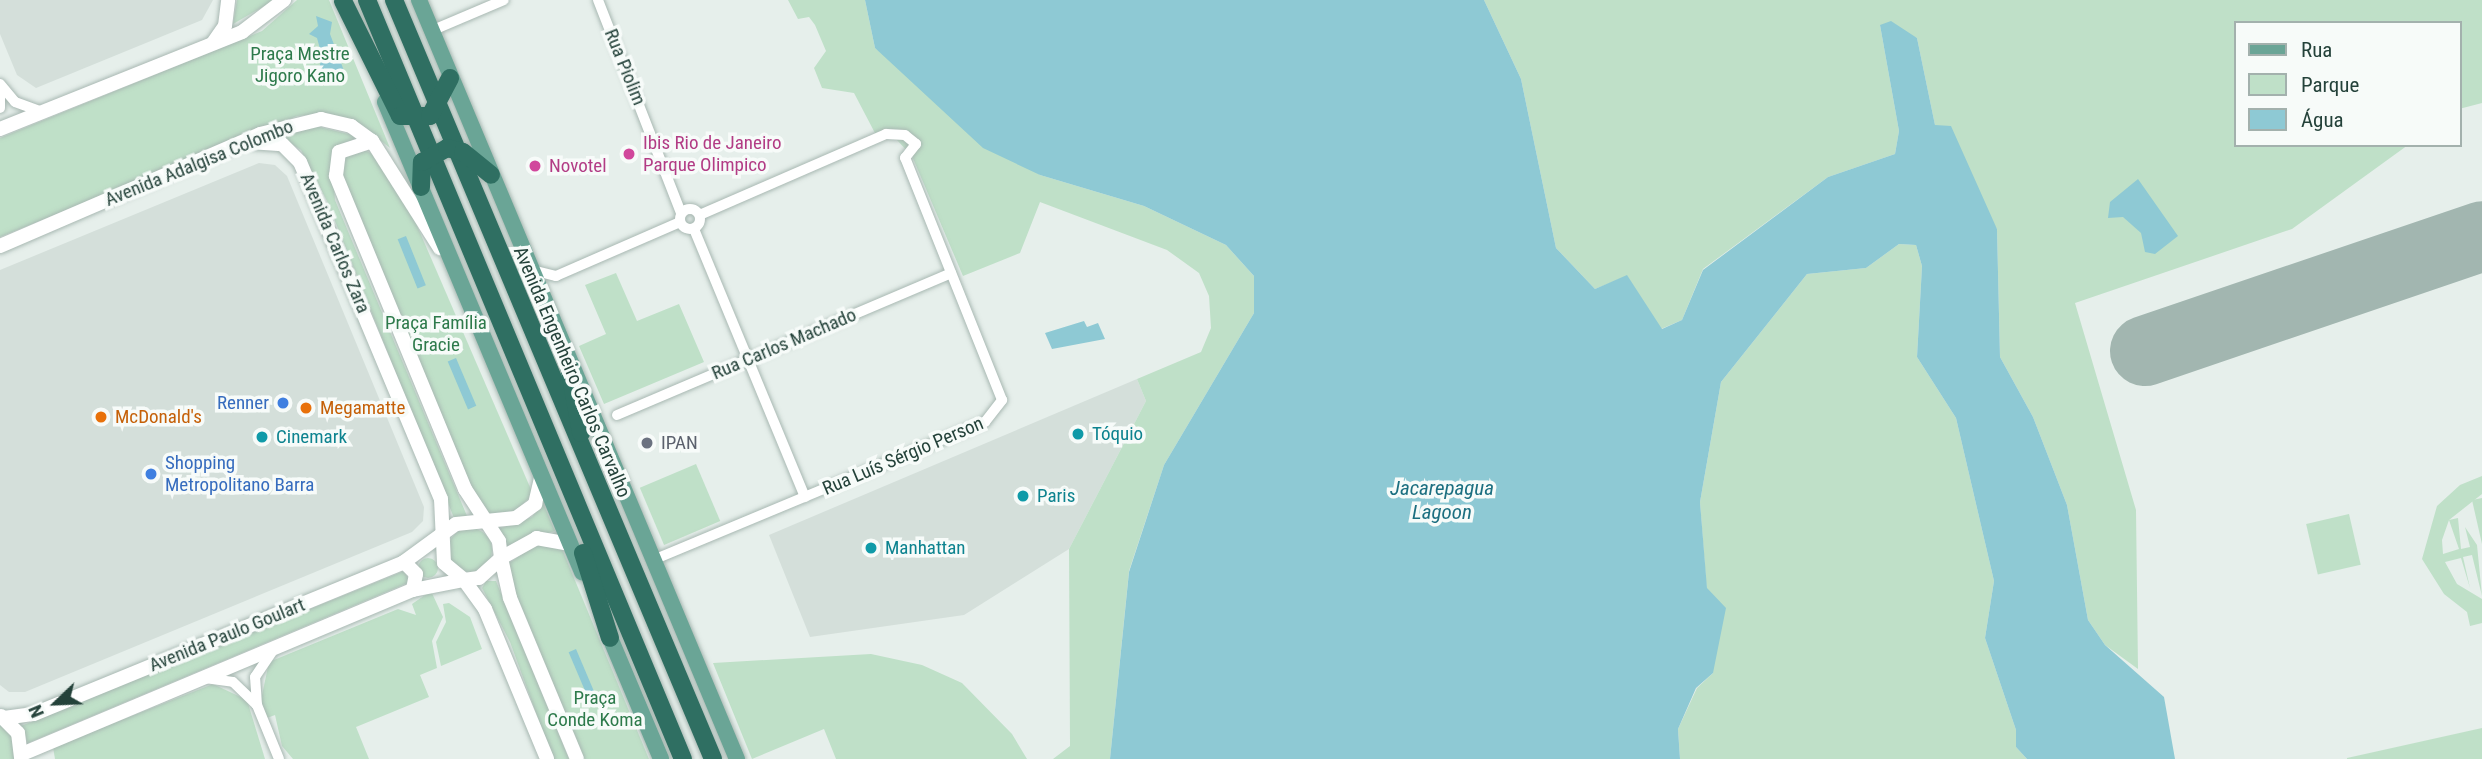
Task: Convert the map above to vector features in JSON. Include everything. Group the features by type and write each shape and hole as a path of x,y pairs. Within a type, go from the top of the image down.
{"highway":[{"path":"343,0 394,109 418,120"},
{"path":"367,0 432,153 512,356 683,759"},
{"name":"Avenida Engenheiro Carlos Carvalho","path":"394,0 713,759"},
{"path":"418,120 439,108 450,78"},
{"path":"421,187 420,167 432,153 456,148 491,175"},
{"path":"512,356 610,638"},
{"path":"569,366 589,467"}],"main road":[{"path":"343,0 661,759"},
{"name":"Avenida Engenheiro Carlos Carvalho","path":"419,0 569,366 737,759"}],"street":[{"path":"212,44 225,26 228,0"},
{"path":"0,129 212,44 261,21 284,0"},
{"path":"431,31 503,0"},
{"name":"Rua Piolim","path":"598,0 681,218"},
{"path":"0,85 15,102 43,112"},
{"path":"0,85 0,108"},
{"name":"Avenida Adalgisa Colombo","path":"0,246 250,142 281,126 321,119 351,126 372,141 455,271"},
{"name":"Rua Luís Sérgio Person","path":"653,560 985,422 998,410 1001,395 905,158 916,144 905,135 886,134 700,215"},
{"name":"Avenida Carlos Zara","path":"372,141 339,152 336,176 483,523"},
{"name":"Avenida Carlos Zara","path":"250,142 282,144 300,162 441,499 443,537"},
{"path":"529,268 556,276 681,218 692,208 700,215 694,229"},
{"path":"681,218 694,229 804,497"},
{"name":"Rua Carlos Machado","path":"617,415 951,273"},
{"path":"541,477 530,509 505,522 456,524 443,537 444,563 464,580 485,609 543,755"},
{"path":"483,523 496,535 510,598 577,759"},
{"name":"Avenida Paulo Goulart","path":"2,717 34,714 404,562 443,537"},
{"path":"464,580 489,572 501,558 537,538 570,544"},
{"path":"404,562 416,574 413,590"},
{"name":"Avenida Paulo Goulart","path":"22,756 413,590 464,580"},
{"path":"278,646 254,677 257,705 279,759"},
{"path":"201,678 233,681 257,705"},
{"path":"2,717 18,733 22,756"}],"shaded area":[{"path":"0,0 213,0 202,20 36,88 17,75 0,34"},
{"path":"259,163 275,165 287,176 424,507 423,521 412,532 25,692 9,692 0,685 0,270"},
{"path":"1137,379 1146,401 1069,549 964,615 810,637 769,535"}],"green space":[{"path":"237,0 275,0 233,24"},
{"name":"Praça Mestre Jigoro Kano","path":"297,0 329,0 390,148 371,133 316,114 297,116 0,237 0,138 262,31"},
{"path":"788,0 865,0 875,48 1040,175 1144,206 1226,245 1254,276 1254,313 1164,465 1129,571 1110,759 1053,759 1070,746 1069,549 1146,401 1137,379 1201,352 1211,328 1209,296 1199,273 1167,250 1040,202 1020,253 963,276 912,156 896,139 876,135 854,93 822,88 814,68 826,51 815,25 809,17 798,19"},
{"path":"1484,0 2482,0 2482,103 2461,108 2461,21 2234,21 2234,147 2405,147 2292,229 2075,303 2136,510 2138,669 2105,645 2088,620 2067,505 2033,417 2000,357 1997,229 1935,125 1917,38 1880,25 1899,131 1895,154 1828,177 1703,269 1682,320 1661,329 1627,276 1595,289 1556,248 1521,79"},
{"path":"315,126 357,136 331,157 335,200 467,516 454,518 327,201 301,150 279,136"},
{"name":"Praça Família Gracie","path":"362,149 375,155 399,184 533,494 514,513 496,518 480,509 341,175 345,157"},
{"path":"1899,244 1916,245 1922,266 1917,357 1956,418 1994,581 1985,638 2016,730 2016,747 2027,759 1680,759 1678,729 1697,688 1713,673 1700,502 1721,382 1807,274 1866,268"},
{"path":"616,273 637,321 679,304 704,362 604,404 579,346 606,334 585,285"},
{"path":"696,464 720,521 664,545 640,488"},
{"path":"2482,476 2482,494 2449,520 2458,518 2461,549 2470,547 2465,527 2477,545 2482,596 2472,555 2463,557 2470,588 2461,558 2445,562 2457,584 2482,599 2482,623 2470,626 2467,612 2444,594 2422,559 2437,506 2460,485","holes":["2449,520 2459,549 2443,554 2442,540"]},
{"path":"2482,498 2482,544 2472,500"},
{"path":"543,503 555,531 506,547 498,529 532,517"},
{"path":"2349,514 2361,565 2318,575 2306,524"},
{"path":"470,528 479,529 486,534 491,541 491,559 486,566 479,571 470,572 461,571 454,566 449,559 448,550 449,541 454,534 461,529"},
{"name":"Praça Conde Koma","path":"536,544 562,549 649,759 583,759 509,580 508,564"},
{"path":"428,558 435,561 438,568 435,575 428,578 421,575 418,568 421,561"},
{"path":"404,571 410,582 28,743 21,726"},
{"path":"486,581 496,581 569,759 553,759 510,642 482,588"},
{"path":"431,591 443,617 432,641 437,668 420,675 429,697 356,727 369,759 293,759 282,746 275,715 267,718 261,700 269,662 398,609 416,615 412,604"},
{"path":"449,603 470,617 482,649 441,666 436,642 446,622 443,604"},
{"path":"871,654 922,665 962,683 1012,734 1027,759 836,759 824,729 752,759 713,663"},
{"path":"213,684 247,700 265,759 55,759 53,747"},
{"path":"0,723 13,736 16,759 0,759"},
{"path":"2482,728 2482,759 2347,759 2347,758"}],"water":[{"name":"Jacarepagua Lagoon","path":"865,0 1484,0 1521,79 1556,248 1595,289 1627,275 1662,329 1682,320 1703,270 1828,177 1895,154 1899,131 1880,25 1891,21 1917,38 1935,125 1951,126 1997,229 2000,357 2033,417 2067,505 2088,620 2105,645 2164,697 2175,759 2027,759 2016,747 2016,730 1985,638 1994,581 1956,418 1917,357 1922,266 1916,245 1899,244 1866,268 1807,274 1721,382 1700,502 1707,588 1726,608 1713,673 1696,688 1678,729 1680,759 1110,759 1129,572 1164,465 1254,313 1254,276 1226,245 1144,206 1040,175 983,148 875,48"},
{"path":"316,16 332,22 330,34 346,76 338,85 318,73 322,56 317,38 309,34 318,26"},
{"path":"2138,179 2178,236 2155,254 2145,252 2141,233 2123,217 2108,218 2110,202"},
{"path":"406,236 426,285 418,289 398,239"},
{"path":"1084,321 1087,327 1098,323 1105,339 1052,349 1045,333"},
{"path":"456,358 476,406 468,409 448,362"},
{"path":"576,649 596,697 589,700 569,652"}],"runway":[{"path":"2145,351 2482,236"}],"place":[{"name":"Ibis Rio de Janeiro Parque Olimpico","path":"629,154"},
{"name":"Novotel","path":"535,166"},
{"name":"Renner","path":"283,403"},
{"name":"Megamatte","path":"306,408"},
{"name":"McDonald's","path":"101,417"},
{"name":"Tóquio","path":"1078,434"},
{"name":"Cinemark","path":"262,437"},
{"name":"IPAN","path":"647,443"},
{"name":"Shopping Metropolitano Barra","path":"151,474"},
{"name":"Paris","path":"1023,496"},
{"name":"Manhattan","path":"871,548"}]}
